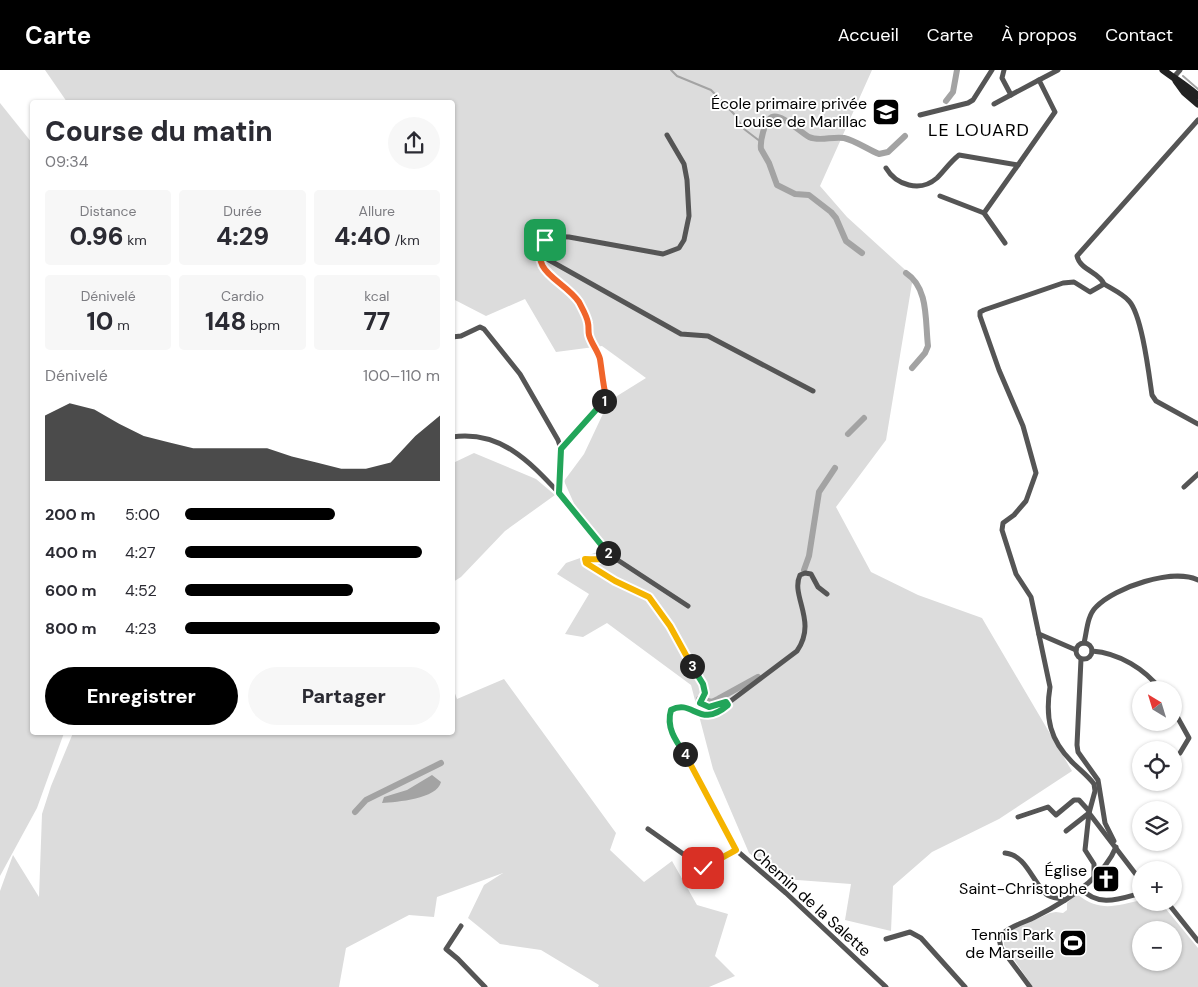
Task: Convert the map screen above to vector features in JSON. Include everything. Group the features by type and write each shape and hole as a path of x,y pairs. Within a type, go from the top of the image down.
{"main road":[{"path":"1163,70 1198,96"},
{"path":"1175,79 1184,92 1198,104"}],"street":[{"path":"920,115 968,103 973,100 992,70"},
{"path":"1004,70 1002,78 1011,95"},
{"path":"1175,79 1180,70"},
{"path":"994,104 1054,71"},
{"path":"984,214 1055,112 1039,80"},
{"path":"1198,120 1077,256 1081,265 1129,301 1132,306 1138,323 1152,396 1156,401 1198,424"},
{"path":"561,449 591,414 601,406 606,397 600,369 600,358 589,334 588,323 583,310 569,289 547,274 541,266 539,251 545,240 553,236 569,237 664,254 679,248 684,240 689,216 687,180 684,164 667,135"},
{"path":"886,168 891,176 904,185 920,185 936,178 959,155 1018,165"},
{"path":"940,196 984,214 1005,244"},
{"path":"540,255 681,334 708,336 813,391"},
{"path":"1093,878 1094,864 1085,850 1089,812 1095,791 1094,784 1058,747 1050,728 1048,699 1050,687 1032,598 1016,574 1002,530 1004,523 1026,501 1036,473 1023,426 998,368 980,312 1063,283 1074,282 1090,292 1104,284"},
{"path":"455,337 461,336 480,326 520,374 561,449 559,493"},
{"path":"455,437 480,438 504,443 539,472 559,493 610,555 688,606"},
{"path":"1184,487 1198,474"},
{"path":"610,555 602,559 585,559 586,563 615,581 649,597 670,626 703,684 705,693 700,703 703,706 709,707 728,703 797,651 804,642 805,624 797,584 799,578 805,573 810,574 818,587 827,594"},
{"path":"1084,643 1091,614 1096,607 1110,596 1155,579 1179,577 1198,580"},
{"path":"1039,634 1076,650"},
{"path":"1084,643 1079,645 1076,650 1078,657 1081,659 1077,735 1078,752 1098,780 1105,823 1115,845 1108,862"},
{"path":"1084,643 1090,646 1092,651"},
{"path":"1081,659 1088,658 1092,651"},
{"path":"1092,651 1101,652 1129,662 1152,681"},
{"name":"Chemin de la Salette","path":"728,703 717,713 709,716 697,714 686,707 678,706 671,710 668,720 674,738 690,762 736,850 786,893 886,987"},
{"path":"1182,725 1189,738 1182,750"},
{"path":"1070,760 1078,752"},
{"path":"1018,817 1048,806 1056,814 1074,800 1079,800 1132,868"},
{"path":"1066,831 1089,812"},
{"path":"648,829 703,868 736,850"},
{"path":"1005,853 1021,860 1047,894 1065,900"},
{"path":"1030,987 1001,948 999,938 1005,931 1056,907 1093,878 1108,862 1121,854"},
{"path":"1080,888 1092,898 1105,901 1118,900 1132,896"},
{"path":"1174,911 1198,941"},
{"path":"461,926 446,949 485,987"},
{"path":"886,939 910,932 921,938 964,987"}],"shaded area":[{"path":"45,70 872,70 820,186 847,217 913,277 886,440 836,507 871,572 918,595 982,618 1072,771 999,819 932,852 893,886 891,931 845,920 851,884 784,879 749,853 713,769 691,685 607,623 583,637 565,634 589,594 557,574 566,563 600,551 580,517 564,481 584,454 609,401 646,378 602,346 556,352 525,299 486,316 455,300 455,100 66,100"},
{"path":"0,103 30,140 30,735 63,735 37,808 0,876"},
{"path":"474,453 536,479 555,495 505,531 461,577 455,581 455,462"},
{"path":"504,679 616,833 610,850 644,882 672,861 697,905 728,914 715,956 735,976 709,987 598,987 599,985 541,950 500,944 468,918 484,885 503,873 437,897 434,917 409,915 346,948 339,987 0,987 0,891 13,855 39,897 42,814 51,786 72,735 455,735 455,694 457,699"},
{"path":"432,775 441,782 438,788 425,796 416,799 382,803 384,797 407,790"},
{"name":"Tennis Park de Marseille","path":"1078,895 1101,906 1116,906 1132,902 1132,911 1168,911 1176,921 1132,921 1132,971 1182,971 1182,929 1198,948 1198,987 1033,987 1004,945 1004,937 1014,929 1050,913 1063,913 1067,910 1067,903"}],"building":[{"name":"Église Saint-Christophe","path":"1111,870 1116,879 1100,888 1096,882"}],"waterway":[{"path":"671,70 677,76 711,90 734,114 744,129 761,142"},
{"path":"946,101 953,92 957,70"},
{"path":"1183,76 1198,89"},
{"path":"862,253 846,241 836,218 831,212 809,195 795,194 777,185 769,163 761,149 765,127 769,119 776,117 785,120 809,137 817,139 844,138 879,154 888,152 905,136"},
{"path":"906,273 919,287 922,296 926,316 928,346 925,353 912,368"},
{"path":"848,434 864,418"},
{"path":"804,570 809,556 819,492 835,468"},
{"path":"699,699 712,702 758,677"},
{"path":"355,812 366,800 441,763"}],"place":[{"name":"École primaire privée Louise de Marillac","path":"886,112"},
{"name":"Église Saint-Christophe","path":"1106,879"},
{"name":"Tennis Park de Marseille","path":"1073,943"}],"district":[{"name":"LE LOUARD","path":"979,130"}],"route":[{"path":"545,240 539,251 541,266 547,274 569,289 583,310 588,323 592,345 600,358 600,369 606,397 601,406 591,414 561,449 559,493 610,555 602,559 585,559 586,563 615,581 649,597 670,626 703,684 705,693 700,703 703,706 709,707 728,703 722,710 709,716 697,714 686,707 678,706 671,710 668,720 674,738 690,762 716,815 736,850 703,868"}]}
